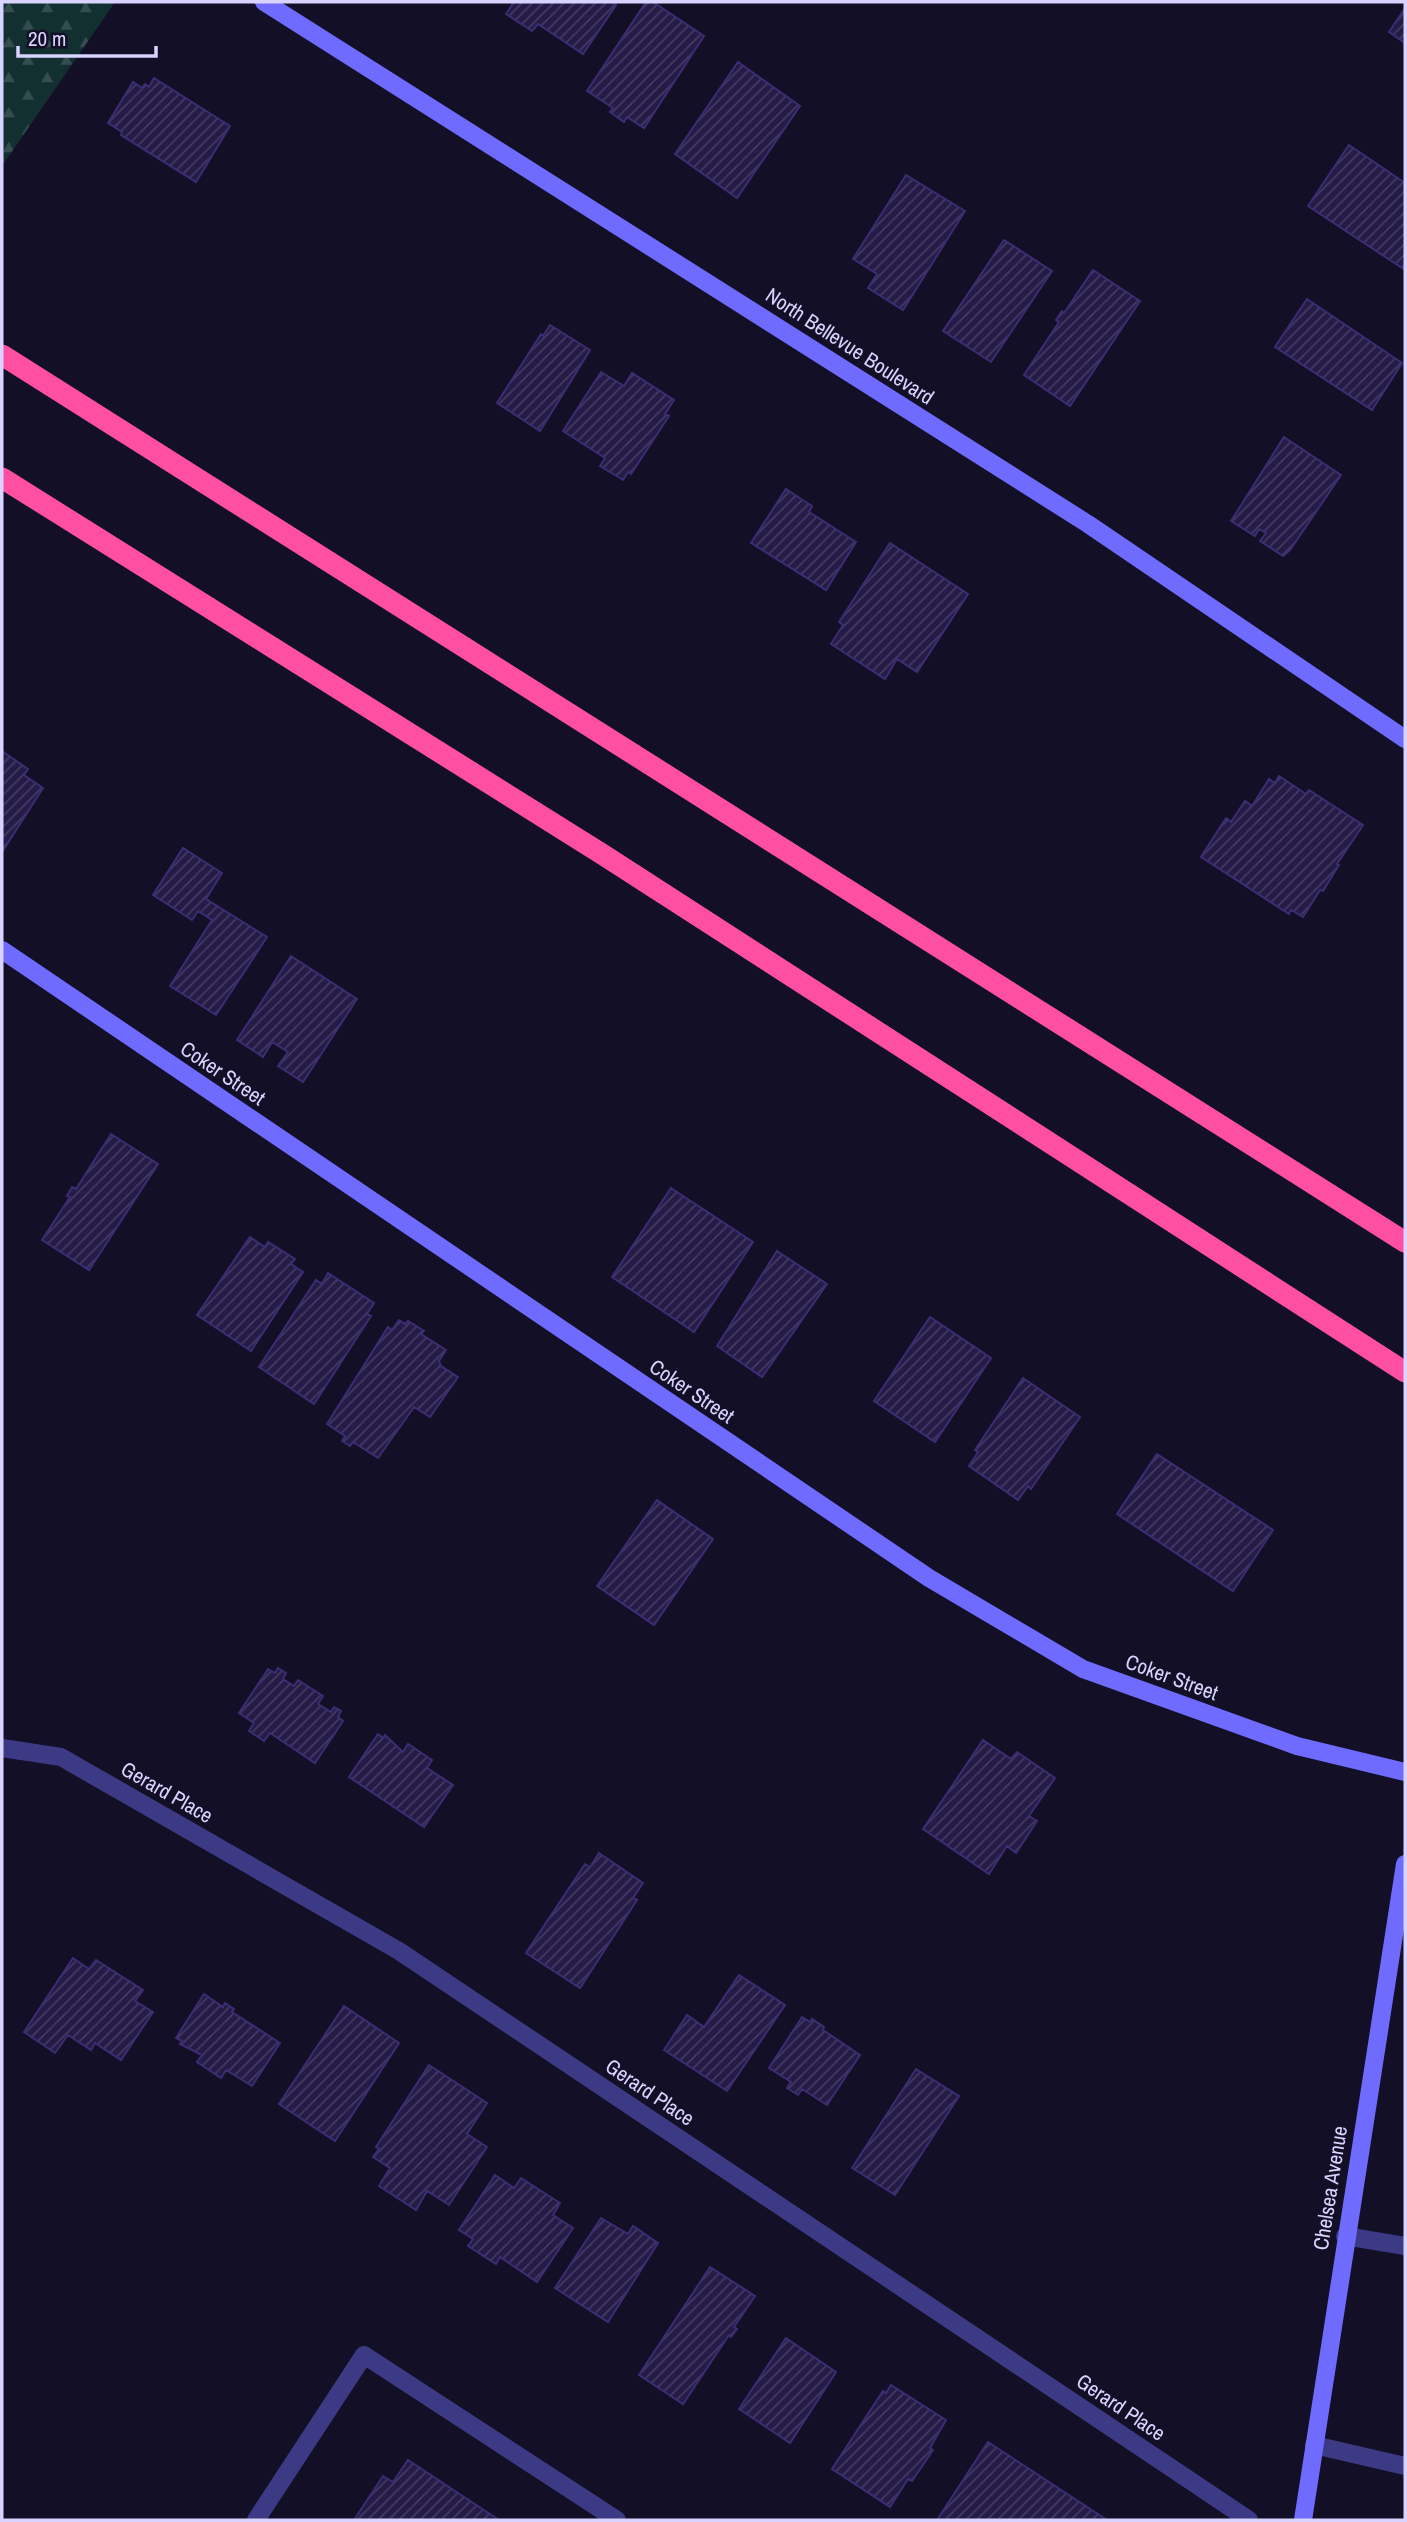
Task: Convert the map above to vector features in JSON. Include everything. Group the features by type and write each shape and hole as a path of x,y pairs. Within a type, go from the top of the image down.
{"highway":[{"path":"2,355 1405,1242"},
{"path":"2,478 602,854 1405,1372"}],"main road":[{"name":"North Bellevue Boulevard","path":"264,2 1088,524 1405,739"},
{"name":"Coker Street","path":"2,950 929,1578 1083,1669 1297,1746 1405,1772"},
{"name":"Chelsea Avenue","path":"1303,2520 1345,2236 1405,1864"}],"street":[{"name":"Gerard Place","path":"2,1748 61,1757 399,1951 1250,2520"},
{"path":"1345,2236 1405,2245"},
{"path":"256,2520 364,2355 617,2520"},
{"path":"1314,2445 1405,2466"}],"green space":[{"path":"2,2 115,2 2,166"}],"building":[{"path":"514,2 612,2 616,5 583,54 538,24 532,31 506,14"},
{"path":"646,2 653,2 704,36 644,128 627,117 624,122 610,112 613,108 587,91"},
{"path":"1405,8 1405,43 1389,32"},
{"path":"738,62 800,106 737,198 675,154"},
{"path":"154,78 230,126 196,182 121,135 122,132 108,123 133,82 142,88 145,84 149,87"},
{"path":"1349,145 1405,183 1405,270 1308,206"},
{"path":"906,175 965,211 903,310 868,288 877,274 853,259"},
{"path":"1004,240 1052,271 991,362 943,331"},
{"path":"1093,270 1140,301 1070,406 1024,375 1059,322 1056,320 1062,311 1064,313"},
{"path":"1307,299 1402,363 1372,410 1275,347"},
{"path":"550,325 590,350 540,431 497,403 541,334 543,336"},
{"path":"601,372 624,386 632,373 674,400 665,414 669,416 631,474 628,472 623,480 600,466 605,458 563,431"},
{"path":"1284,437 1341,475 1290,550 1283,556 1260,541 1266,533 1259,529 1255,536 1231,521"},
{"path":"786,489 812,506 809,512 856,542 826,590 751,543"},
{"path":"890,543 968,594 917,672 897,659 885,679 831,644 843,625 839,622"},
{"path":"2,751 28,769 24,775 43,788 2,852"},
{"path":"1279,776 1306,794 1309,790 1363,825 1323,891 1320,890 1303,917 1291,910 1289,914 1201,857 1226,818 1231,822 1245,801 1252,806 1269,779 1275,783"},
{"path":"183,848 222,873 206,899 267,937 216,1015 170,986 212,920 198,911 192,920 153,895"},
{"path":"291,956 357,999 303,1082 278,1066 288,1052 272,1042 263,1057 237,1040"},
{"path":"111,1134 158,1164 89,1270 42,1240 70,1197 67,1196 72,1187 76,1189"},
{"path":"671,1188 753,1242 694,1332 612,1277"},
{"path":"250,1237 265,1247 268,1242 295,1259 291,1264 303,1272 251,1351 197,1315"},
{"path":"777,1251 827,1284 762,1377 717,1346"},
{"path":"328,1273 374,1303 367,1314 371,1316 314,1404 259,1367 316,1280 322,1284"},
{"path":"930,1317 991,1358 935,1442 874,1401"},
{"path":"399,1320 405,1324 408,1321 424,1331 421,1334 446,1350 439,1361 441,1366 458,1377 430,1417 414,1407 378,1458 353,1442 350,1446 342,1441 345,1436 327,1424 388,1327 392,1330"},
{"path":"1023,1378 1080,1417 1031,1489 1028,1486 1018,1500 969,1466 978,1452 975,1450"},
{"path":"1157,1454 1273,1530 1233,1591 1117,1514"},
{"path":"657,1500 713,1539 654,1625 597,1586"},
{"path":"278,1668 286,1673 283,1679 294,1686 298,1680 323,1696 318,1704 331,1712 334,1707 341,1711 338,1717 343,1721 315,1763 270,1733 264,1741 249,1731 254,1723 239,1713 268,1669 275,1673"},
{"path":"378,1734 383,1738 385,1735 403,1752 408,1744 432,1760 427,1768 453,1785 424,1827 349,1777"},
{"path":"983,1740 1011,1759 1017,1752 1055,1778 1029,1816 1037,1821 1016,1853 1007,1846 989,1874 923,1829"},
{"path":"599,1853 643,1883 633,1898 637,1900 580,1988 526,1953 585,1864 590,1867"},
{"path":"73,1958 89,1969 96,1960 143,1990 135,2001 153,2012 121,2060 95,2043 91,2050 68,2035 55,2053 24,2032"},
{"path":"739,1975 785,2005 727,2091 664,2050 687,2015 704,2027"},
{"path":"204,1994 223,2007 225,2003 234,2009 232,2012 280,2043 252,2086 226,2070 221,2078 197,2062 202,2055 180,2044 182,2041 176,2038"},
{"path":"344,2006 399,2043 335,2141 279,2104"},
{"path":"802,2017 810,2022 812,2019 824,2027 823,2030 860,2055 827,2105 802,2089 798,2095 787,2088 791,2082 769,2068"},
{"path":"429,2065 487,2103 467,2134 487,2147 449,2205 427,2191 416,2210 379,2186 390,2168 373,2157 379,2149 376,2147"},
{"path":"916,2069 959,2096 895,2195 852,2168"},
{"path":"495,2175 514,2188 521,2178 560,2203 553,2215 573,2228 537,2282 500,2257 496,2264 468,2246 473,2239 459,2230"},
{"path":"601,2218 628,2234 633,2226 658,2243 608,2322 555,2288"},
{"path":"710,2267 755,2296 734,2327 737,2329 731,2337 729,2335 683,2404 639,2375"},
{"path":"786,2338 836,2372 790,2443 739,2409"},
{"path":"891,2385 946,2420 930,2448 933,2450 912,2481 908,2479 890,2507 832,2469 883,2391 886,2393"},
{"path":"988,2442 1107,2520 937,2520"},
{"path":"408,2460 499,2520 354,2520 383,2476 393,2482"}]}
